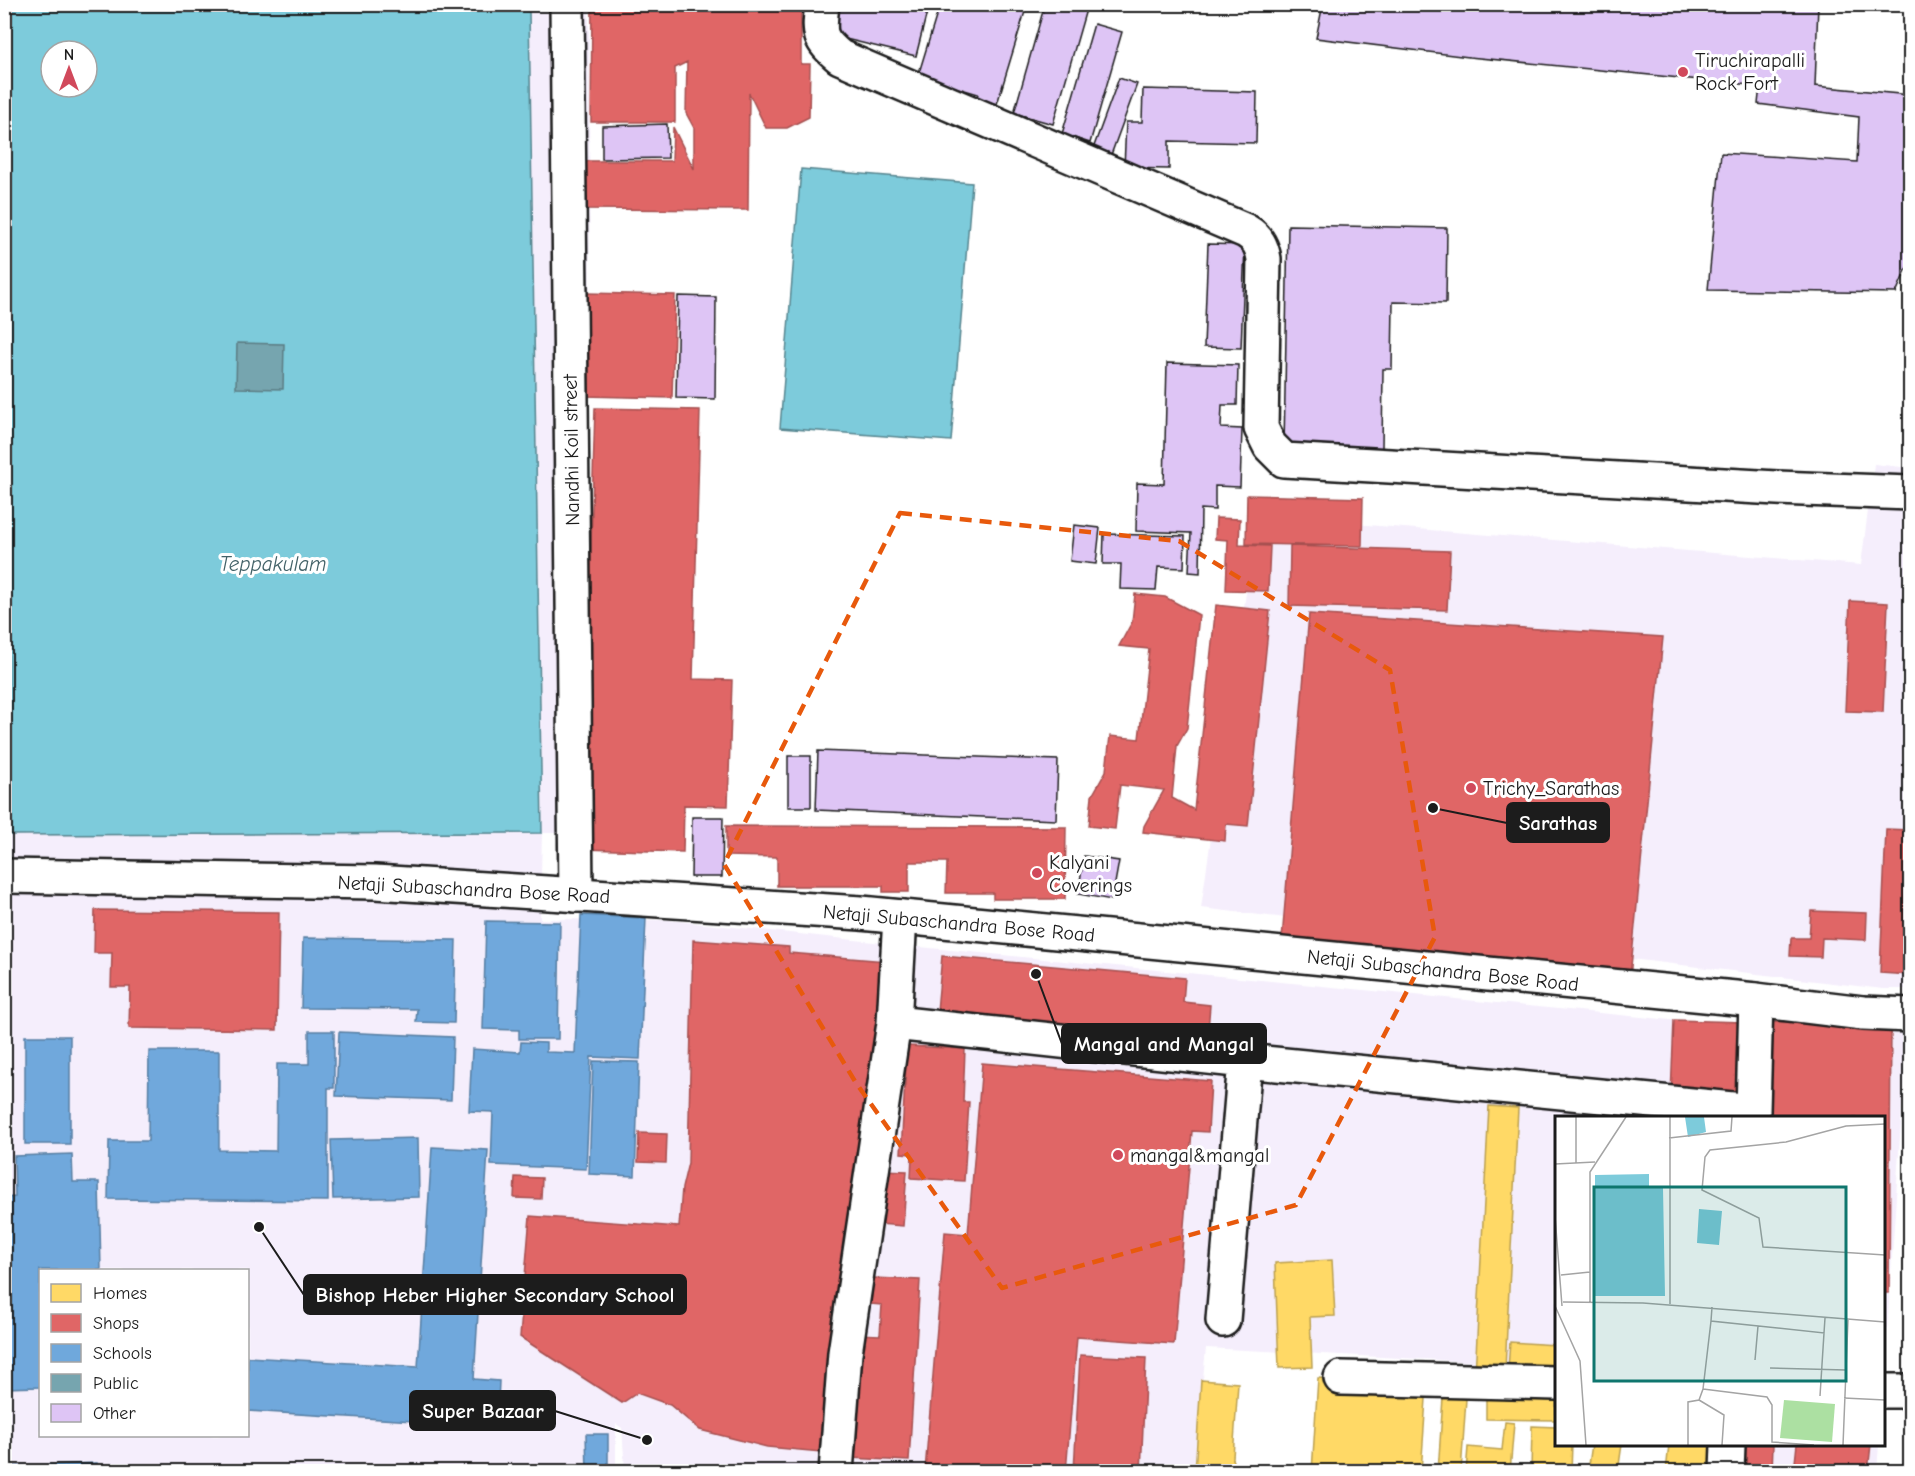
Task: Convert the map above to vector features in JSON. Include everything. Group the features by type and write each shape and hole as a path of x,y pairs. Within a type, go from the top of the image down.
{"street":[{"name":"Nandhi Koil street","path":"567,4 576,895"},
{"path":"822,4 819,31 825,43 840,57 1246,231 1254,237 1260,245 1264,259 1261,428 1270,447 1284,460 1765,488 1911,493"},
{"name":"Netaji Subaschandra Bose Road","path":"4,876 375,882 900,917 1756,1000 1863,1013 1911,1015"},
{"path":"836,1472 845,1353 894,1023 900,917"},
{"path":"894,1023 1753,1114 1756,1000"},
{"path":"1223,1320 1245,1061"},
{"path":"1341,1378 1555,1383"},
{"path":"1885,1391 1911,1391"},
{"path":"1727,1472 1728,1446"}],"highlighted area":[{"path":"900,513 1179,541 1390,670 1435,937 1296,1205 1002,1288 856,1083 724,864"}],"shaded area":[{"path":"529,5 589,5 591,833 542,833"},
{"path":"1874,464 1910,468 1910,989 1883,989 1201,908 1257,516 1861,565"},
{"path":"4,781 10,835 542,833 540,919 668,920 920,947 1744,1027 1907,1032 1885,1362 1885,1116 1555,1116 1555,1366 1206,1348 1194,1471 625,1471 622,1428 616,1424 616,1471 5,1471"},
{"path":"1718,1446 1879,1446 1877,1471 1716,1472"}],"water":[{"name":"Teppakulam","path":"428,4 529,11 542,833 9,835 7,5"},
{"path":"801,169 972,183 951,441 780,428"}],"building: Homes":[{"path":"1489,1106 1518,1108 1505,1369 1508,1369 1510,1342 1555,1345 1555,1379 1475,1375"},
{"path":"1332,1260 1335,1316 1310,1317 1312,1367 1279,1368 1275,1263"},
{"path":"1318,1378 1427,1384 1421,1472 1312,1472"},
{"path":"1201,1380 1238,1383 1232,1472 1195,1472"},
{"path":"1444,1383 1467,1384 1461,1472 1438,1472"},
{"path":"1486,1385 1555,1387 1555,1420 1486,1419"},
{"path":"1505,1422 1514,1423 1510,1472 1466,1472 1468,1447 1502,1450"},
{"path":"1532,1426 1555,1427 1555,1446 1572,1446 1571,1472 1531,1472"},
{"path":"1592,1446 1622,1446 1618,1472 1588,1472"},
{"path":"1669,1446 1713,1446 1710,1472 1666,1472"}],"building: Shops":[{"path":"592,4 801,4 801,64 810,64 809,117 787,128 766,128 749,93 748,210 582,209 583,161 672,161 673,127 694,169 694,128 686,113 687,62 675,68 675,122 591,122"},
{"path":"586,293 675,295 672,398 584,396"},
{"path":"595,408 700,410 693,679 732,680 728,806 684,805 683,852 582,849"},
{"path":"1247,495 1363,498 1362,546 1246,544"},
{"path":"1216,518 1240,519 1239,545 1270,546 1268,591 1226,590 1228,540 1215,539"},
{"path":"1290,546 1450,551 1447,610 1289,606"},
{"path":"1135,594 1165,597 1199,615 1187,728 1177,746 1172,798 1194,810 1216,605 1270,611 1248,826 1226,824 1225,841 1143,832 1164,790 1120,785 1115,829 1089,826 1092,796 1106,771 1110,736 1139,739 1149,649 1119,646 1132,622"},
{"path":"1850,601 1888,603 1883,712 1845,711"},
{"name":"Trichy_Sarathas","path":"1309,614 1663,637 1630,977 1282,939"},
{"path":"1908,681 1910,681 1910,725 1905,725"},
{"path":"726,826 1066,827 1065,899 993,899 993,893 946,893 947,862 909,862 909,892 883,892 883,886 777,886 777,857 726,856"},
{"path":"1886,829 1910,830 1910,975 1880,973"},
{"path":"95,910 279,912 277,1030 129,1028 130,987 111,987 112,953 94,953"},
{"path":"1811,911 1867,913 1866,940 1822,938 1821,957 1790,956 1791,938 1809,938"},
{"path":"693,940 789,947 789,953 886,961 832,1453 767,1447 700,1430 670,1405 637,1393 622,1403 520,1337 530,1216 679,1227 682,1188 688,1163"},
{"path":"942,956 1185,978 1183,1002 1210,1005 1208,1030 1163,1026 1161,1043 936,1022"},
{"path":"1674,1020 1743,1022 1741,1098 1671,1096"},
{"path":"1763,1022 1891,1023 1889,1293 1885,1293 1885,1116 1762,1116"},
{"path":"907,1046 965,1049 963,1102 969,1102 964,1181 911,1178 912,1154 901,1153"},
{"path":"982,1063 1211,1081 1208,1132 1192,1131 1174,1344 1077,1337 1066,1472 925,1471 945,1232 968,1234"},
{"path":"639,1133 667,1134 666,1163 638,1162"},
{"path":"881,1170 907,1171 903,1226 879,1224"},
{"path":"515,1177 542,1178 541,1199 514,1198"},
{"path":"873,1278 920,1280 909,1461 850,1458 857,1334 880,1335 882,1305 871,1304"},
{"path":"1080,1355 1146,1358 1141,1472 1074,1472"},
{"path":"1733,1446 1773,1446 1772,1472 1732,1472"},
{"path":"1797,1446 1871,1446 1868,1472 1794,1472"}],"building: Schools":[{"path":"581,915 646,918 640,1059 591,1057 586,1169 491,1165 493,1112 469,1111 472,1049 520,1052 521,1042 546,1043 546,1052 575,1053"},
{"path":"486,921 560,922 558,1039 519,1039 519,1030 483,1029"},
{"path":"303,938 456,940 454,1023 416,1022 417,1009 301,1008"},
{"path":"309,1031 334,1031 334,1088 328,1088 328,1201 108,1199 109,1141 148,1141 149,1051 219,1051 219,1150 276,1151 277,1064 309,1064"},
{"path":"339,1032 453,1037 451,1100 336,1096"},
{"path":"25,1036 70,1036 70,1144 25,1144"},
{"path":"593,1061 639,1062 635,1176 589,1174"},
{"path":"418,1138 419,1197 333,1199 331,1140"},
{"path":"432,1147 488,1150 474,1379 499,1381 497,1426 249,1411 249,1357 418,1367"},
{"path":"72,1154 73,1182 99,1182 101,1269 39,1269 39,1387 4,1388 4,1198 15,1197 14,1156"},
{"path":"586,1434 608,1434 608,1472 587,1472"},
{"path":"97,1463 97,1472 5,1472 5,1467"}],"building: Public":[{"path":"237,343 284,344 283,389 236,388"}],"building: Other":[{"path":"833,4 929,4 916,56 825,34"},
{"path":"940,4 1027,5 997,104 976,98 978,94 918,76"},
{"path":"1045,4 1087,6 1053,124 1014,113"},
{"path":"1323,4 1818,4 1815,86 1910,95 1910,261 1896,293 1708,290 1721,153 1857,162 1859,117 1758,104 1760,86 1469,57 1316,38"},
{"path":"1094,24 1122,32 1090,143 1062,134"},
{"path":"1119,78 1137,84 1108,163 1090,157"},
{"path":"1143,89 1257,92 1256,143 1169,141 1169,169 1124,168 1126,122 1142,122"},
{"path":"667,124 668,158 602,159 602,126"},
{"path":"1288,225 1447,228 1446,303 1393,302 1392,369 1383,369 1382,448 1284,447"},
{"path":"1208,244 1245,245 1241,348 1204,347"},
{"path":"678,296 716,297 715,399 676,398"},
{"path":"1167,363 1238,365 1237,405 1222,405 1221,428 1242,429 1240,487 1215,486 1215,510 1201,509 1200,573 1189,572 1191,533 1136,531 1137,483 1164,484"},
{"path":"1074,525 1100,528 1096,564 1070,561"},
{"path":"1104,534 1185,536 1184,568 1158,567 1156,590 1120,589 1121,564 1103,564"},
{"path":"818,751 1058,760 1056,820 816,810"},
{"path":"788,756 811,756 811,807 788,807"},
{"path":"692,817 723,817 722,877 691,877"},
{"path":"1084,856 1119,861 1112,900 1078,894"}],"place":[{"name":"Tiruchirapalli Rock Fort","path":"1683,72"},
{"name":"Trichy_Sarathas","path":"1471,788"},
{"name":"Sarathas","path":"1433,808"},
{"name":"Kalyani Coverings","path":"1037,873"},
{"name":"Mangal and Mangal","path":"1036,974"},
{"name":"mangal&mangal","path":"1118,1155"},
{"name":"Bishop Heber Higher Secondary School","path":"259,1227"},
{"name":"Super Bazaar","path":"647,1440"}]}
